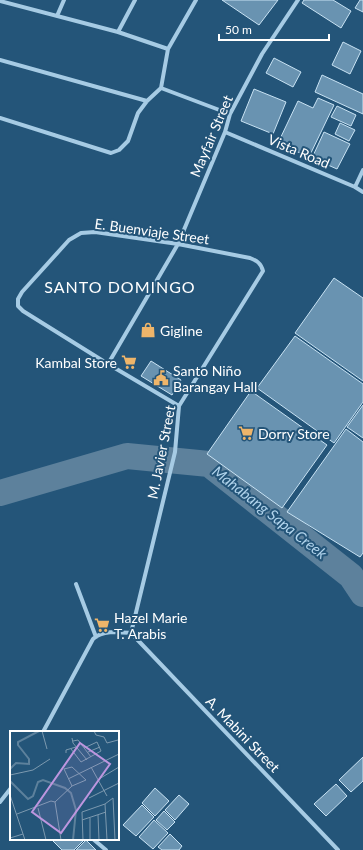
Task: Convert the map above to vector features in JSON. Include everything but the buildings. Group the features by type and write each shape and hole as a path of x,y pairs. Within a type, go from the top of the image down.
{"street":[{"path":"57,16 64,0"},
{"path":"118,32 135,0"},
{"path":"0,118 111,153 119,150 128,141 138,113 147,101 161,88 168,49 196,0"},
{"name":"Mayfair Street","path":"108,364 178,244 225,132 230,114 262,54 298,0"},
{"path":"1,1 118,32 168,49"},
{"path":"0,60 147,101"},
{"path":"161,88 230,114"},
{"name":"Vista Road","path":"225,132 355,187 363,192"},
{"path":"355,187 363,170"},
{"name":"E. Buenviaje Street","path":"108,364 23,311 18,306 18,299 22,292 69,240 81,234 95,232 178,244 250,258 258,261 262,266 263,271"},
{"name":"M. Javier Street","path":"132,633 175,452 179,406 263,271"},
{"path":"108,364 179,406"},
{"path":"76,584 96,637"},
{"path":"44,731 93,639 107,633 132,633"},
{"name":"A. Mabini Street","path":"132,633 338,850"},
{"path":"0,802 10,789"},
{"path":"94,840 106,850"}],"waterway":[{"name":"Mahabang Sapa Creek","path":"0,493 127,456 209,464 351,576 363,594"}],"place":[{"name":"Gigline","path":"148,330"},
{"name":"Kambal Store","path":"129,362"},
{"name":"Santo Niño Barangay Hall","path":"161,378"},
{"name":"Dorry Store","path":"246,433"},
{"name":"Hazel Marie T. Arabis","path":"102,625"}],"district":[{"name":"SANTO DOMINGO","path":"120,286"}]}
